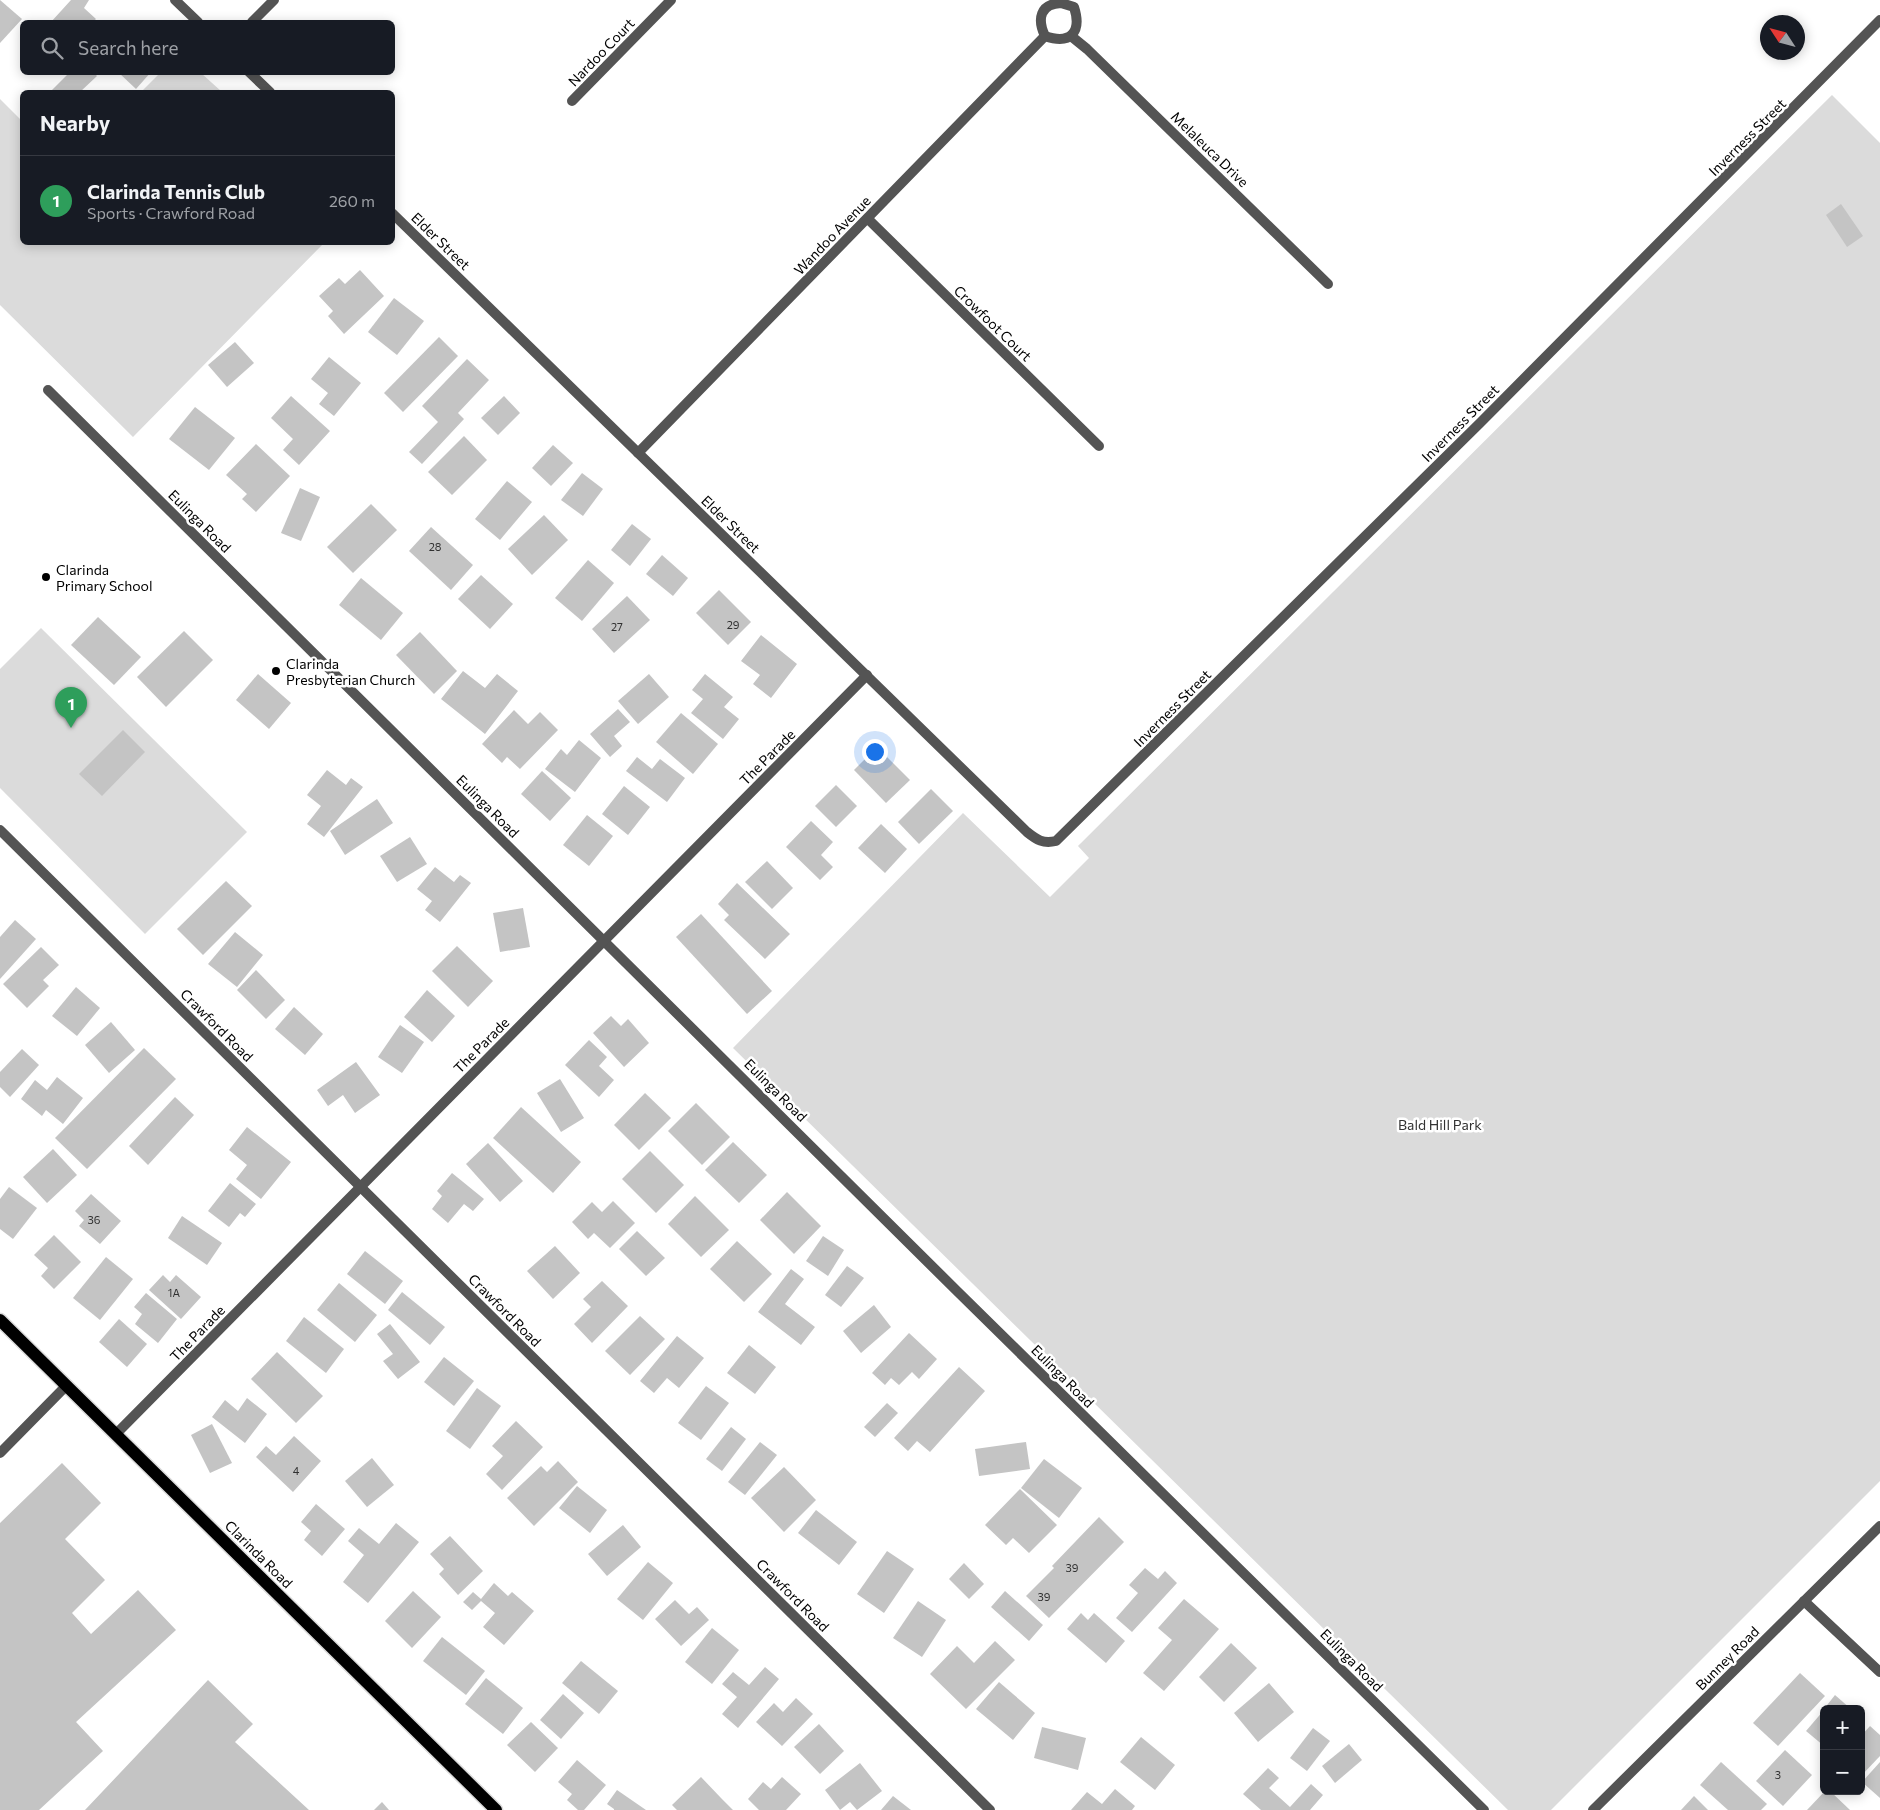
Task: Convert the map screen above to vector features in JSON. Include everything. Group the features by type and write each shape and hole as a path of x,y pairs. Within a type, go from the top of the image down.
{"main road":[{"name":"Clarinda Road","path":"0,1320 496,1810"}],"street":[{"path":"175,0 196,20"},
{"path":"254,20 274,0"},
{"name":"Nardoo Court","path":"572,101 671,0"},
{"path":"1037,0 1045,8"},
{"path":"1077,3 1076,29 1071,36 1055,40 1045,36 1040,22 1045,8 1055,4 1077,3"},
{"name":"Inverness Street","path":"1056,841 1480,423 1880,20"},
{"name":"Wandoo Avenue","path":"638,452 1045,36"},
{"name":"Melaleuca Drive","path":"1071,36 1087,49 1328,284"},
{"path":"252,75 268,90"},
{"name":"Elder Street","path":"395,216 1027,832 1041,842 1049,843 1056,841"},
{"name":"Crowfoot Court","path":"868,219 1100,446"},
{"name":"Eulinga Road","path":"48,390 1484,1810"},
{"name":"The Parade","path":"116,1434 867,675"},
{"name":"Crawford Road","path":"0,830 990,1810"},
{"path":"0,1453 66,1386"},
{"name":"Bunney Road","path":"1593,1810 1880,1526"},
{"path":"1804,1601 1880,1672"}],"green space":[{"path":"158,75 203,75 220,90 143,90"},
{"name":"Bald Hill Park","path":"1832,95 1880,143 1880,1481 1551,1810 1508,1810 733,1048 963,813 1050,897 1089,858 1078,846"},
{"path":"0,99 20,119 20,245 322,245 133,437 0,305"},
{"path":"41,628 247,832 145,934 0,788 0,669"}],"building":[{"path":"0,0 22,19 0,43"},
{"path":"71,0 89,0 84,8 96,19 95,20 53,20"},
{"path":"67,75 97,76 82,90 52,90"},
{"path":"121,75 148,75 136,89"},
{"path":"1841,204 1863,236 1847,247 1826,215"},
{"path":"360,270 384,296 344,334 328,316 333,311 319,296 339,278 345,284"},
{"path":"394,298 424,321 397,355 368,332"},
{"path":"439,337 458,356 403,412 384,393"},
{"path":"235,342 254,363 227,387 208,365"},
{"path":"329,357 361,383 334,416 319,404 328,393 311,379"},
{"path":"467,359 489,380 458,413 464,419 422,464 409,452 438,422 422,406"},
{"path":"291,396 330,431 299,465 283,450 293,439 271,418"},
{"path":"504,396 520,413 498,435 481,418"},
{"path":"195,407 235,438 209,470 169,439"},
{"path":"464,436 487,460 452,495 428,472"},
{"path":"256,444 290,476 256,512 242,499 247,494 226,475"},
{"path":"553,445 573,463 551,486 532,468"},
{"path":"582,473 603,489 583,516 561,500"},
{"path":"507,481 532,502 500,540 475,519"},
{"path":"300,488 320,497 301,541 281,533"},
{"path":"371,504 397,530 353,573 327,547"},
{"path":"544,515 568,540 532,575 508,549"},
{"path":"632,524 651,539 630,566 611,550"},
{"path":"431,527 473,565 451,590 409,551"},
{"path":"662,555 688,578 673,596 646,574"},
{"path":"588,560 614,583 582,621 555,598"},
{"path":"481,575 513,604 490,629 458,599"},
{"path":"361,578 403,613 381,640 339,605"},
{"path":"719,590 751,622 728,645 696,613"},
{"path":"627,596 650,620 614,653 592,629"},
{"path":"98,617 141,657 114,685 71,645"},
{"path":"184,631 213,660 166,707 137,677"},
{"path":"420,632 457,671 434,694 396,655"},
{"path":"761,635 797,664 771,698 753,684 760,675 741,661"},
{"path":"463,671 485,688 497,674 518,691 485,734 441,699"},
{"path":"258,674 291,703 269,729 236,700"},
{"path":"649,674 669,697 638,724 618,701"},
{"path":"705,674 733,697 724,707 739,719 723,739 691,713 703,699 692,690"},
{"path":"618,709 630,722 614,736 622,746 610,757 590,734"},
{"path":"514,710 528,724 540,712 558,730 520,769 507,757 502,763 482,744"},
{"path":"681,713 718,744 693,774 656,742"},
{"path":"123,730 145,752 102,796 79,774"},
{"path":"579,740 601,758 575,792 545,769 561,749 567,755"},
{"path":"877,747 910,780 886,803 854,770"},
{"path":"637,757 652,769 660,759 685,778 667,802 626,771"},
{"path":"327,770 346,785 351,778 363,787 324,837 307,824 321,806 307,795"},
{"path":"542,771 571,798 550,821 521,794"},
{"path":"836,785 857,806 836,827 815,806"},
{"path":"624,786 650,807 628,835 602,814"},
{"path":"931,789 953,811 919,844 898,822"},
{"path":"377,799 393,823 345,855 330,831"},
{"path":"587,815 613,836 589,866 563,845"},
{"path":"811,821 833,842 821,855 833,867 820,880 786,847"},
{"path":"881,824 907,849 885,873 858,848"},
{"path":"410,837 427,864 397,882 380,856"},
{"path":"767,861 793,888 772,909 745,882"},
{"path":"435,867 454,882 460,875 471,883 440,922 425,910 432,901 417,889"},
{"path":"226,881 252,906 203,955 177,929"},
{"path":"737,883 790,934 765,959 724,920 729,915 718,904"},
{"path":"523,908 530,947 500,952 493,913"},
{"path":"701,914 772,991 747,1014 676,937"},
{"path":"15,920 36,939 0,979 0,937"},
{"path":"235,932 263,955 237,987 208,964"},
{"path":"457,946 493,981 468,1007 432,971"},
{"path":"41,947 59,965 43,980 49,986 27,1008 3,984"},
{"path":"256,970 285,1000 266,1019 237,990"},
{"path":"76,987 100,1008 77,1036 52,1016"},
{"path":"427,990 455,1016 432,1042 404,1017"},
{"path":"294,1007 323,1034 305,1055 275,1029"},
{"path":"611,1016 621,1026 628,1019 649,1043 624,1067 593,1033"},
{"path":"111,1022 135,1050 109,1073 85,1045"},
{"path":"400,1025 424,1042 402,1073 378,1057"},
{"path":"589,1040 607,1057 599,1066 614,1080 599,1097 565,1065"},
{"path":"144,1048 176,1079 87,1169 55,1138"},
{"path":"22,1049 39,1065 10,1097 0,1087 0,1072"},
{"path":"356,1062 380,1095 355,1113 343,1095 328,1106 317,1090"},
{"path":"57,1077 83,1098 63,1124 46,1110 42,1116 21,1099 35,1080 47,1090"},
{"path":"560,1079 584,1118 561,1132 537,1093"},
{"path":"645,1093 671,1118 639,1150 614,1125"},
{"path":"175,1097 194,1115 148,1165 129,1146"},
{"path":"696,1103 730,1137 702,1165 668,1131"},
{"path":"521,1107 581,1162 553,1193 493,1138"},
{"path":"247,1127 291,1162 261,1199 236,1179 247,1165 229,1150"},
{"path":"733,1142 767,1175 739,1203 705,1170"},
{"path":"488,1143 523,1181 500,1202 466,1164"},
{"path":"53,1149 77,1175 47,1203 23,1177"},
{"path":"650,1151 684,1185 656,1213 622,1179"},
{"path":"452,1173 484,1199 473,1211 464,1204 448,1223 432,1209 442,1196 437,1191"},
{"path":"230,1183 256,1204 245,1217 240,1213 229,1227 208,1211"},
{"path":"9,1187 37,1208 13,1239 0,1229 0,1199"},
{"path":"787,1192 821,1226 794,1254 760,1220"},
{"path":"91,1194 121,1221 100,1244 79,1226 84,1220 75,1211"},
{"path":"695,1196 729,1230 701,1257 668,1224"},
{"path":"613,1201 635,1223 610,1248 594,1233 588,1239 572,1222 592,1202 602,1212"},
{"path":"182,1216 222,1243 207,1265 168,1238"},
{"path":"637,1231 665,1258 646,1276 619,1249"},
{"path":"54,1235 81,1262 54,1289 41,1276 48,1268 34,1255"},
{"path":"823,1236 844,1250 828,1276 806,1261"},
{"path":"737,1241 772,1274 744,1302 710,1269"},
{"path":"555,1246 580,1273 553,1299 527,1271"},
{"path":"365,1251 403,1281 385,1304 347,1274"},
{"path":"106,1257 133,1279 100,1320 73,1298"},
{"path":"847,1266 864,1278 841,1307 825,1295"},
{"path":"791,1269 804,1279 785,1304 815,1327 801,1345 758,1312"},
{"path":"163,1275 170,1282 176,1275 201,1297 181,1319 149,1290"},
{"path":"602,1281 628,1306 592,1343 574,1324 591,1307 583,1299"},
{"path":"339,1283 377,1315 355,1342 317,1310"},
{"path":"402,1292 445,1327 430,1345 388,1310"},
{"path":"146,1293 177,1319 158,1343 135,1324 142,1314 134,1307"},
{"path":"874,1305 891,1327 861,1353 843,1331"},
{"path":"640,1316 665,1339 630,1375 605,1351"},
{"path":"304,1317 344,1349 326,1373 286,1341"},
{"path":"119,1319 147,1344 127,1367 99,1342"},
{"path":"390,1324 420,1362 398,1379 383,1361 393,1354 377,1334"},
{"path":"909,1333 937,1359 919,1379 912,1372 899,1385 891,1378 885,1385 872,1373"},
{"path":"677,1336 704,1358 679,1388 667,1378 654,1393 640,1381"},
{"path":"749,1345 776,1367 755,1394 727,1373"},
{"path":"277,1352 323,1396 296,1423 251,1379"},
{"path":"444,1357 474,1381 454,1406 424,1382"},
{"path":"959,1367 985,1391 930,1452 917,1441 908,1451 894,1438"},
{"path":"706,1386 729,1403 701,1440 678,1423"},
{"path":"477,1388 501,1406 470,1449 446,1431"},
{"path":"247,1398 267,1414 245,1443 212,1417 225,1400 238,1411"},
{"path":"887,1403 898,1413 875,1437 864,1427"},
{"path":"516,1421 543,1447 502,1490 486,1474 503,1456 492,1446"},
{"path":"212,1424 232,1463 210,1473 191,1435"},
{"path":"731,1427 746,1439 722,1471 706,1459"},
{"path":"294,1436 321,1461 293,1492 256,1457 266,1446 276,1455"},
{"path":"760,1442 777,1455 745,1495 728,1482"},
{"path":"1026,1442 1030,1469 979,1476 975,1449"},
{"path":"372,1458 394,1485 367,1507 345,1481"},
{"path":"1044,1459 1082,1488 1059,1518 1021,1488"},
{"path":"558,1461 578,1482 534,1526 507,1498 541,1466 547,1472"},
{"path":"62,1463 101,1503 65,1539 105,1580 72,1613 91,1634 138,1590 176,1630 76,1722 103,1751 39,1810 0,1810 0,1523"},
{"path":"784,1467 816,1500 784,1532 751,1498"},
{"path":"577,1486 607,1510 590,1533 559,1508"},
{"path":"1020,1489 1057,1525 1029,1553 1013,1538 1006,1545 985,1525"},
{"path":"316,1504 345,1529 322,1556 304,1540 311,1531 301,1522"},
{"path":"816,1510 857,1542 839,1565 798,1533"},
{"path":"1099,1517 1124,1542 1049,1618 1026,1596 1054,1568 1052,1566"},
{"path":"396,1523 419,1542 368,1603 343,1582 364,1555 348,1541 359,1528 379,1544"},
{"path":"623,1525 641,1547 607,1576 588,1554"},
{"path":"450,1536 483,1571 458,1595 439,1574 444,1569 430,1554"},
{"path":"887,1551 914,1569 884,1613 857,1594"},
{"path":"648,1562 673,1583 643,1620 617,1599"},
{"path":"964,1563 984,1584 969,1599 949,1579"},
{"path":"1145,1568 1158,1579 1165,1571 1177,1583 1132,1632 1116,1618 1138,1593 1129,1585"},
{"path":"494,1583 508,1596 512,1592 534,1611 504,1645 483,1627 495,1613 481,1601 472,1610 463,1602 473,1592 481,1599"},
{"path":"413,1591 441,1617 412,1648 385,1621"},
{"path":"1005,1591 1043,1625 1029,1641 991,1607"},
{"path":"1184,1599 1219,1629 1164,1691 1143,1673 1172,1640 1158,1628"},
{"path":"675,1600 689,1614 697,1607 709,1620 681,1646 655,1619"},
{"path":"918,1601 946,1620 922,1657 893,1638"},
{"path":"1081,1613 1088,1620 1094,1613 1125,1641 1106,1663 1067,1629"},
{"path":"712,1628 739,1650 712,1684 685,1662"},
{"path":"442,1637 485,1671 466,1695 423,1661"},
{"path":"995,1641 1015,1660 966,1709 930,1674 957,1646 974,1663"},
{"path":"1231,1643 1257,1668 1224,1702 1199,1677"},
{"path":"581,1661 618,1691 599,1714 562,1683"},
{"path":"765,1667 779,1679 738,1728 722,1714 737,1697 722,1684 733,1672 749,1685"},
{"path":"1800,1673 1825,1696 1778,1746 1753,1723"},
{"path":"486,1678 523,1708 503,1734 465,1704"},
{"path":"208,1680 253,1724 235,1742 309,1810 85,1810"},
{"path":"999,1682 1035,1713 1013,1740 976,1709"},
{"path":"1269,1683 1294,1712 1258,1742 1234,1713"},
{"path":"563,1694 584,1713 561,1739 540,1720"},
{"path":"1835,1695 1846,1705 1827,1705"},
{"path":"796,1698 813,1714 782,1746 756,1722 774,1703 783,1712"},
{"path":"1820,1715 1820,1743 1806,1731"},
{"path":"531,1722 558,1748 535,1772 507,1745"},
{"path":"819,1724 844,1751 820,1774 794,1747"},
{"path":"1870,1726 1880,1735 1880,1756 1865,1772 1865,1750 1865,1732"},
{"path":"1042,1727 1086,1738 1078,1770 1034,1758"},
{"path":"1313,1728 1330,1741 1307,1771 1290,1758"},
{"path":"1141,1737 1175,1765 1155,1790 1120,1762"},
{"path":"1349,1744 1362,1760 1335,1783 1322,1766"},
{"path":"1785,1750 1812,1775 1783,1806 1756,1781"},
{"path":"577,1760 606,1785 584,1810 578,1810 567,1800 572,1794 558,1782"},
{"path":"1721,1762 1767,1804 1761,1810 1728,1810 1700,1785"},
{"path":"1880,1762 1880,1798 1865,1785 1865,1779"},
{"path":"860,1763 882,1791 857,1810 850,1802 840,1810 825,1790"},
{"path":"1268,1768 1279,1778 1269,1788 1290,1807 1311,1784 1323,1795 1310,1810 1261,1810 1243,1794"},
{"path":"701,1777 733,1810 677,1810 672,1805"},
{"path":"782,1777 801,1794 786,1810 759,1810 748,1799 763,1782 771,1789"},
{"path":"1115,1789 1135,1806 1132,1810 1071,1810 1087,1792 1102,1804"},
{"path":"617,1790 646,1810 614,1810 607,1804"},
{"path":"1821,1795 1834,1795 1850,1810 1807,1810"},
{"path":"893,1796 911,1810 881,1810"},
{"path":"1694,1796 1708,1810 1681,1810"},
{"path":"382,1802 389,1810 374,1810"}],"place":[{"name":"Clarinda Primary School","path":"46,577"},
{"name":"Clarinda Presbyterian Church","path":"276,671"},
{"name":"Clarinda Tennis Club","path":"71,728"}]}
